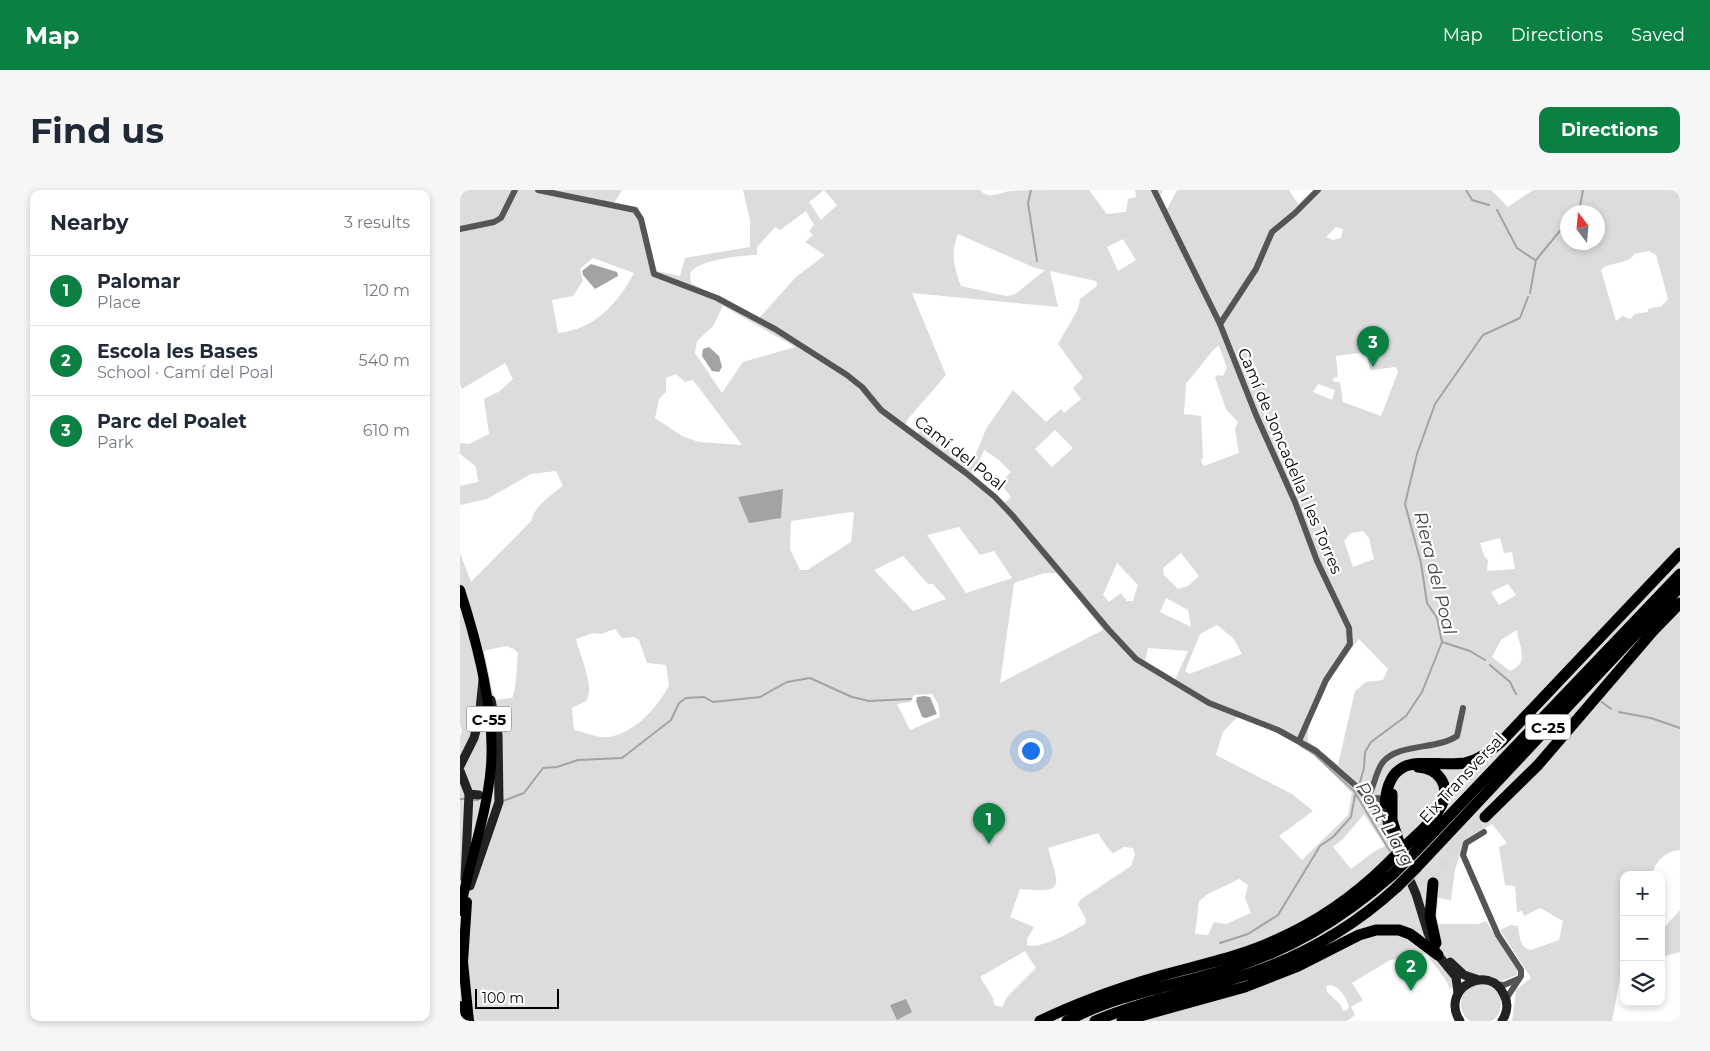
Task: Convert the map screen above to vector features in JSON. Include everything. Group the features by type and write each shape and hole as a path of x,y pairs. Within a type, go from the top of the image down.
{"highway":[{"path":"1374,799 1387,790 1394,774 1406,765 1418,762 1467,762 1483,756 1501,742 1680,554"},
{"path":"1587,669 1680,562"},
{"name":"Eix Transversal","path":"1067,1021 1109,1003 1274,953 1313,934 1341,916 1389,870 1405,850 1680,574"},
{"name":"Eix Transversal","path":"1095,1021 1130,1008 1227,981 1279,963 1347,928 1416,868 1680,587"},
{"path":"1485,817 1538,765 1653,631 1680,603"},
{"path":"1424,768 1433,771 1441,778 1445,790 1444,801 1435,815 1405,850 1392,820 1391,802 1394,788 1398,778 1406,771 1424,768"},
{"path":"1040,1021 1113,990 1224,959 1276,941 1337,906 1389,870"},
{"path":"1433,883 1430,916 1436,943"},
{"path":"1122,1021 1245,987 1296,967 1359,935 1376,930 1398,930 1410,934 1438,955"}],"main road":[{"name":"C-55","path":"460,590 483,680 491,738 491,766 467,890 460,911"},
{"name":"C-55","path":"466,1021 464,951 467,890"},
{"name":"C-55","path":"464,951 461,958 463,1000 460,1005 464,1010 466,1021"}],"street":[{"path":"460,229 494,222 501,218 515,190"},
{"name":"Camí del Poal","path":"538,190 636,210 641,219 654,274 717,298 774,329 847,375 862,387 881,410 995,497 1136,660 1209,703 1254,720 1299,741 1329,762 1358,788 1374,799 1386,819 1392,841 1413,885 1428,933 1438,955 1456,977 1458,993"},
{"name":"Camí de Joncadella i les Torres","path":"1154,190 1220,324 1295,502 1317,561 1349,628 1350,644 1326,680 1299,741"},
{"path":"1220,324 1256,270 1272,232 1295,214 1318,190"},
{"path":"460,766 474,738 479,719 483,680"},
{"path":"467,890 494,797 500,767 496,718 491,698 483,680"},
{"path":"1374,799 1378,770 1385,760 1408,749 1449,742 1457,736 1463,708"},
{"path":"460,771 469,794 467,890"},
{"path":"469,794 479,795"},
{"name":"Camí del Poal","path":"1374,799 1394,838 1405,850 1436,943 1460,972 1495,984"},
{"name":"Camí del Poal","path":"1374,799 1386,819"},
{"path":"1484,832 1466,843 1463,855 1498,935 1521,970 1519,978 1506,999 1506,1010 1502,1021"},
{"path":"1495,984 1504,985 1519,978"},
{"path":"1457,1018 1455,1003 1458,993 1466,985 1479,980"},
{"path":"1495,984 1506,999"}],"shaded area":[{"path":"460,190 622,190 614,203 638,207 645,224 657,271 680,276 685,258 750,247 750,220 743,190 824,190 980,190 990,195 1009,191 1089,190 1107,214 1126,212 1128,199 1136,197 1135,190 1163,190 1160,196 1167,209 1177,190 1289,190 1298,204 1313,190 1491,190 1508,207 1533,190 1680,190 1680,850 1670,852 1658,861 1653,871 1620,871 1620,979 1612,1021 1512,1021 1516,990 1531,978 1500,930 1511,925 1518,926 1522,944 1531,950 1559,940 1563,921 1540,908 1524,916 1522,911 1517,912 1515,886 1505,885 1499,847 1507,843 1492,824 1465,840 1455,870 1451,900 1438,898 1436,924 1478,924 1486,921 1517,969 1517,975 1501,981 1471,973 1450,989 1446,980 1426,954 1390,960 1352,983 1363,1000 1351,1007 1355,1015 1347,1021 460,1021 460,738 462,730 460,726 460,553 471,582 532,520 539,506 563,486 556,471 531,474 487,499 460,505 460,486 478,482 476,467 460,454 460,443 469,444 489,434 484,399 500,391 513,379 505,363 462,389 460,384","holes":["824,190 837,205 821,220 809,202","806,211 814,225 809,231 813,235 805,242 825,255 796,277 759,318 691,283 690,273 695,268 731,257 757,255 757,247 775,227 780,230","1336,227 1343,229 1341,238 1333,240 1326,237","958,234 1035,268 1045,270 1014,295 1006,296 961,286 956,273 954,254","1123,239 1136,260 1118,271 1107,247","1649,251 1656,255 1668,299 1662,306 1648,309 1648,312 1635,314 1630,319 1623,316 1616,321 1601,270 1609,265 1628,260 1634,254","593,258 634,273 620,295 603,314 582,327 558,333 552,300 573,296 583,281 580,269","1050,271 1096,281 1097,286 1080,299 1078,309 1058,344 1083,378 1073,388 1081,399 1064,413 1061,409 1046,422 1013,390 986,429 971,466 941,444 936,435 926,426 922,426 919,433 905,426 908,419 946,375 912,293 1058,307","723,306 795,347 743,362 722,393 695,353 697,341 713,326","1219,346 1227,368 1223,376 1217,375 1215,378 1226,409 1238,422 1235,429 1239,453 1204,466 1201,462 1203,457 1201,416 1184,414 1186,383","1366,352 1370,370 1396,367 1398,372 1381,416 1343,402 1340,382 1334,382 1333,378 1338,377 1336,356","676,374 685,382 693,380 742,445 699,442 682,436 655,418 659,399 666,392 666,378","1318,384 1335,390 1332,400 1313,392","1055,430 1073,448 1052,467 1035,449","984,450 999,460 1011,472 1000,483 1011,497 1004,503 973,474","854,513 851,542 807,570 800,570 790,549 791,521","959,527 980,555 994,551 1012,578 966,593 927,535","1363,531 1369,538 1374,559 1353,567 1344,541 1351,533","1500,538 1504,553 1512,552 1515,569 1487,571 1488,560 1484,556 1480,543","1181,553 1199,576 1188,586 1178,589 1164,575 1163,568","903,556 928,584 933,584 946,599 913,611 874,570","1117,563 1138,585 1133,601 1127,601 1121,593 1109,602 1103,595","1045,573 1058,573 1103,630 1000,683 1014,583","1508,584 1516,595 1499,605 1491,592","1166,598 1188,610 1191,627 1160,612","1217,625 1234,639 1242,654 1189,674 1185,671 1200,634","615,629 622,638 634,637 639,640 647,663 666,665 669,685 652,710 627,731 618,735 604,737 574,730 572,708 586,701 589,695 586,671 576,639 593,633 601,634","1517,630 1522,658 1516,668 1510,671 1492,657 1501,640","1359,639 1388,669 1383,680 1366,682 1355,691 1338,765 1308,741 1312,716 1325,687","506,646 518,653 513,695 512,698 495,700 482,653","1148,648 1188,651 1175,680 1145,662","932,694 938,704 940,717 910,730 897,704 911,702 914,695","1238,716 1287,737 1313,754 1352,793 1348,815 1302,860 1279,836 1313,811 1292,794 1216,755 1223,732","1364,814 1385,846 1351,869 1333,847 1343,839","1098,833 1113,853 1124,847 1133,848 1135,854 1131,866 1080,900 1078,905 1086,919 1085,924 1065,935 1040,945 1027,945 1027,939 1034,927 1010,917 1020,889 1045,890 1052,888 1056,880 1048,848","1239,879 1248,885 1245,898 1251,913 1226,924 1214,922 1208,935 1195,934 1199,901 1208,894","1025,951 1036,968 1007,997 1002,1007 994,1005 993,998 980,977","1326,986 1335,986 1345,996 1349,1007 1343,1011 1340,1004 1327,992"]},
{"path":"591,264 617,272 618,276 595,289 583,275 582,271"},
{"path":"709,347 719,356 722,367 719,372 712,371 702,356 703,349"},
{"path":"783,489 781,518 749,523 738,497"},
{"path":"917,697 930,697 937,714 926,718 922,717 916,701"},
{"path":"1680,910 1680,952 1665,956 1665,927"},
{"path":"1481,984 1495,990 1501,1004 1495,1018 1481,1024 1467,1018 1461,1004 1467,990"},
{"path":"906,999 912,1012 897,1020 890,1005"}],"waterway":[{"path":"1031,190 1028,203 1037,261"},
{"path":"1466,190 1472,200 1489,205"},
{"name":"Riera del Poal","path":"1580,205 1583,190"},
{"path":"1497,210 1517,248 1535,260"},
{"name":"Riera del Poal","path":"1530,293 1536,260 1560,231"},
{"name":"Riera del Poal","path":"1360,782 1364,768 1365,752 1371,742 1406,716 1422,692 1442,642 1437,618 1427,603 1421,563 1405,504 1417,454 1435,404 1483,335 1520,318 1528,297"},
{"path":"1442,642 1470,651 1485,660"},
{"path":"1490,665 1510,682 1516,694"},
{"path":"503,801 524,793 543,768 557,767 578,760 622,758 671,720 679,703 686,698 704,697 713,702 760,697 787,682 810,678 852,697 869,701 911,699"},
{"path":"1599,700 1611,709"},
{"path":"1619,712 1651,718 1680,728"},
{"name":"Pont Llarg","path":"1301,746 1314,754 1354,791 1391,853"},
{"name":"Riera del Poal","path":"1220,943 1248,934 1278,915 1320,846 1333,837 1351,817 1355,795"}],"tunnel":[{"path":"1433,883 1455,847 1485,817"}],"place":[{"name":"Parc del Poalet","path":"1373,367"},
{"name":"Palomar","path":"989,844"},
{"name":"Escola les Bases","path":"1411,991"}]}
